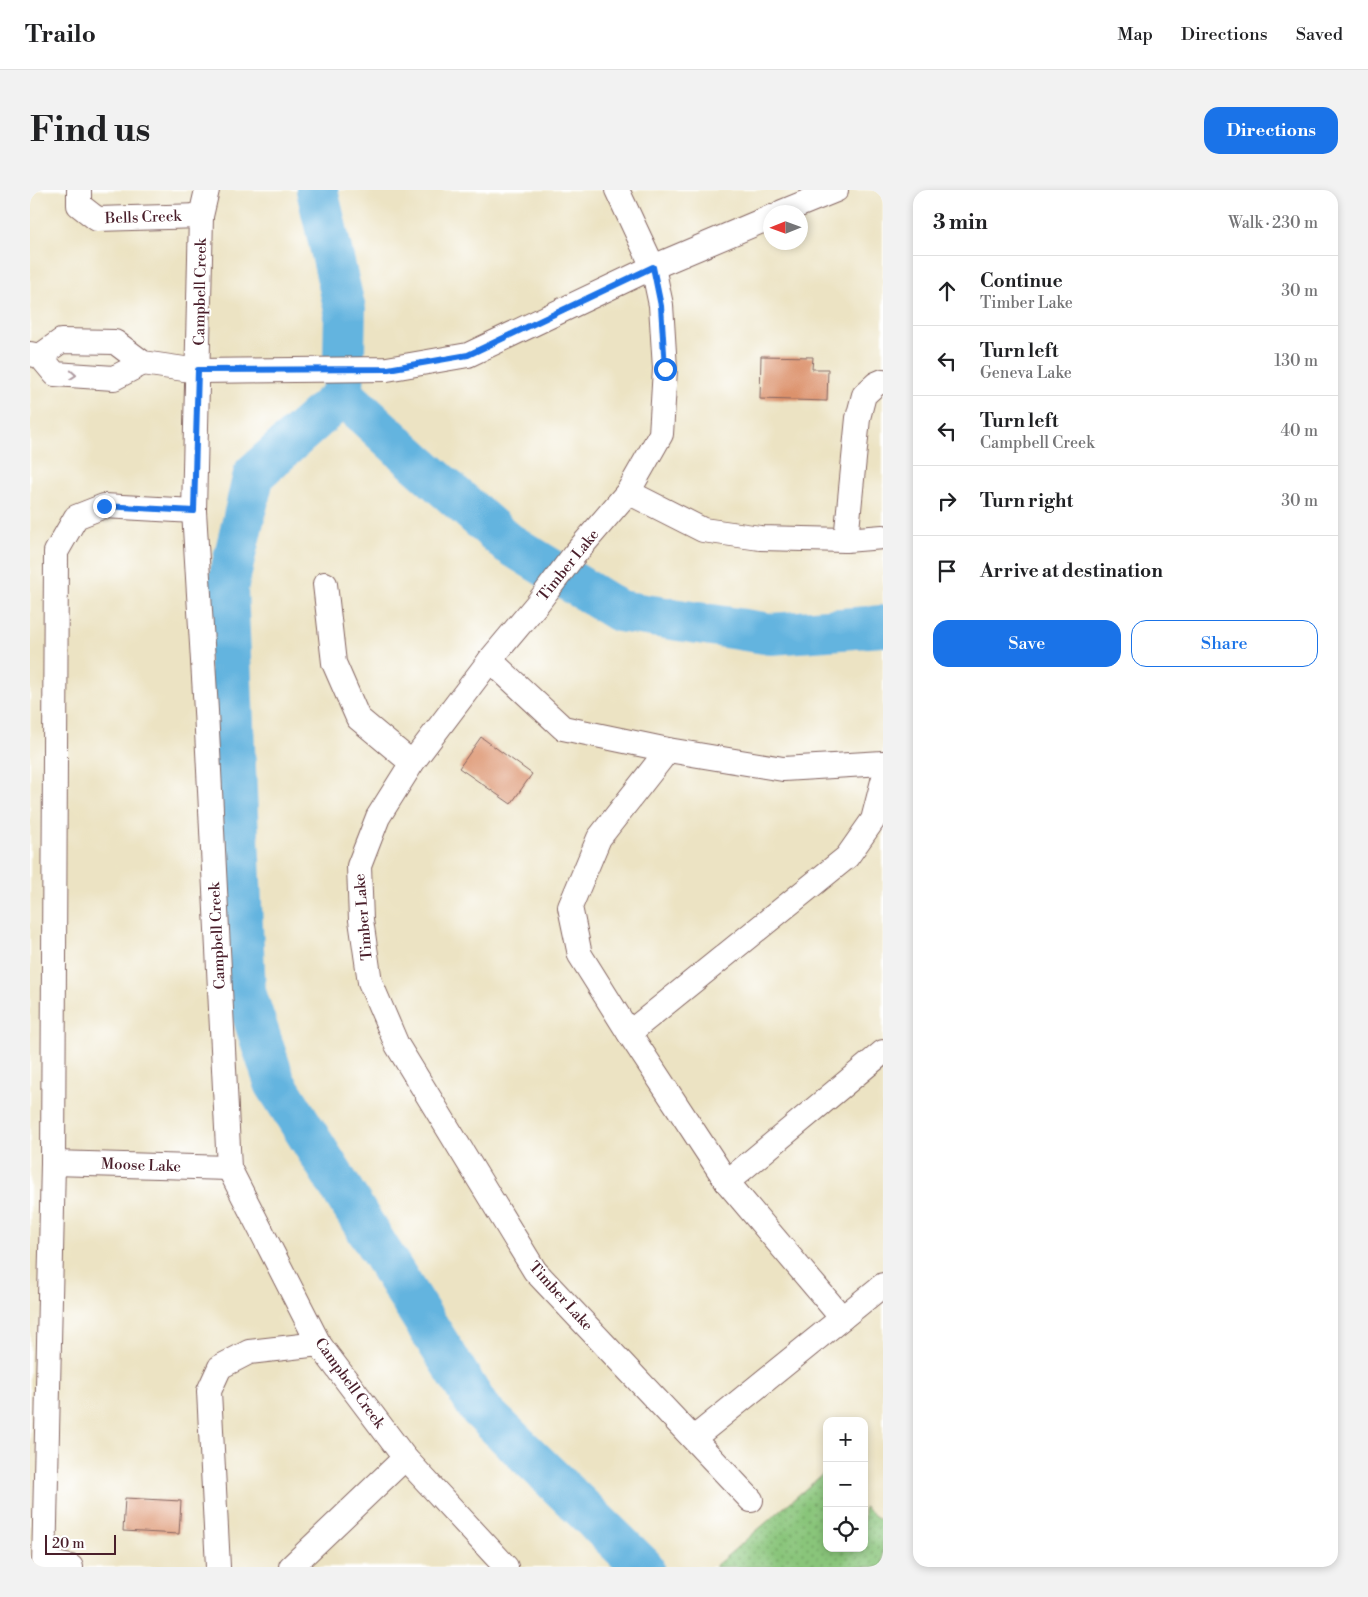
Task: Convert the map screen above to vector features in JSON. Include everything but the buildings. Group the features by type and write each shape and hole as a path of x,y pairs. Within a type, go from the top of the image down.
{"street":[{"name":"Bells Creek","path":"79,190 79,206 97,219 201,216 207,190"},
{"name":"Timber Lake","path":"617,190 653,267 661,306 665,369 661,434 628,492 574,555 537,604 490,660 412,763 378,817 358,866 361,920 370,982 397,1045 535,1271 751,1500"},
{"path":"799,205 836,190"},
{"name":"Campbell Creek","path":"201,216 194,511 206,711 228,1168 319,1344 405,1458 506,1567"},
{"path":"143,363 114,378 55,374 35,355 61,341 115,342 143,363 198,370 308,370 388,369 468,355 653,267 763,221"},
{"path":"846,540 858,418 864,395 876,384 883,381"},
{"path":"628,492 704,530 760,538 846,540 883,537"},
{"path":"71,1567 44,1564 53,1163 56,552 76,517 104,506 194,511"},
{"path":"325,584 334,663 358,718 412,763"},
{"path":"490,660 563,728 668,750 783,769 883,763"},
{"path":"668,750 600,838 570,908 580,955 727,1182 842,1318"},
{"path":"629,1033 847,857 873,820 883,780"},
{"path":"727,1182 883,1052"},
{"name":"Moose Lake","path":"53,1163 228,1168"},
{"path":"694,1438 883,1285"},
{"path":"218,1567 208,1391 220,1367 249,1352 319,1344"},
{"path":"291,1567 405,1458"}],"green space":[{"path":"823,1474 823,1552 868,1552 868,1510 883,1522 883,1567 714,1567"}],"waterway":[{"path":"317,190 345,310 343,395 254,474 227,589 245,992 275,1083 479,1408 643,1567"},
{"path":"343,395 508,543 619,611 771,634 883,626"}],"route":[{"path":"104,506 194,511 198,370 388,369 468,355 653,267 661,306 665,369"}]}
